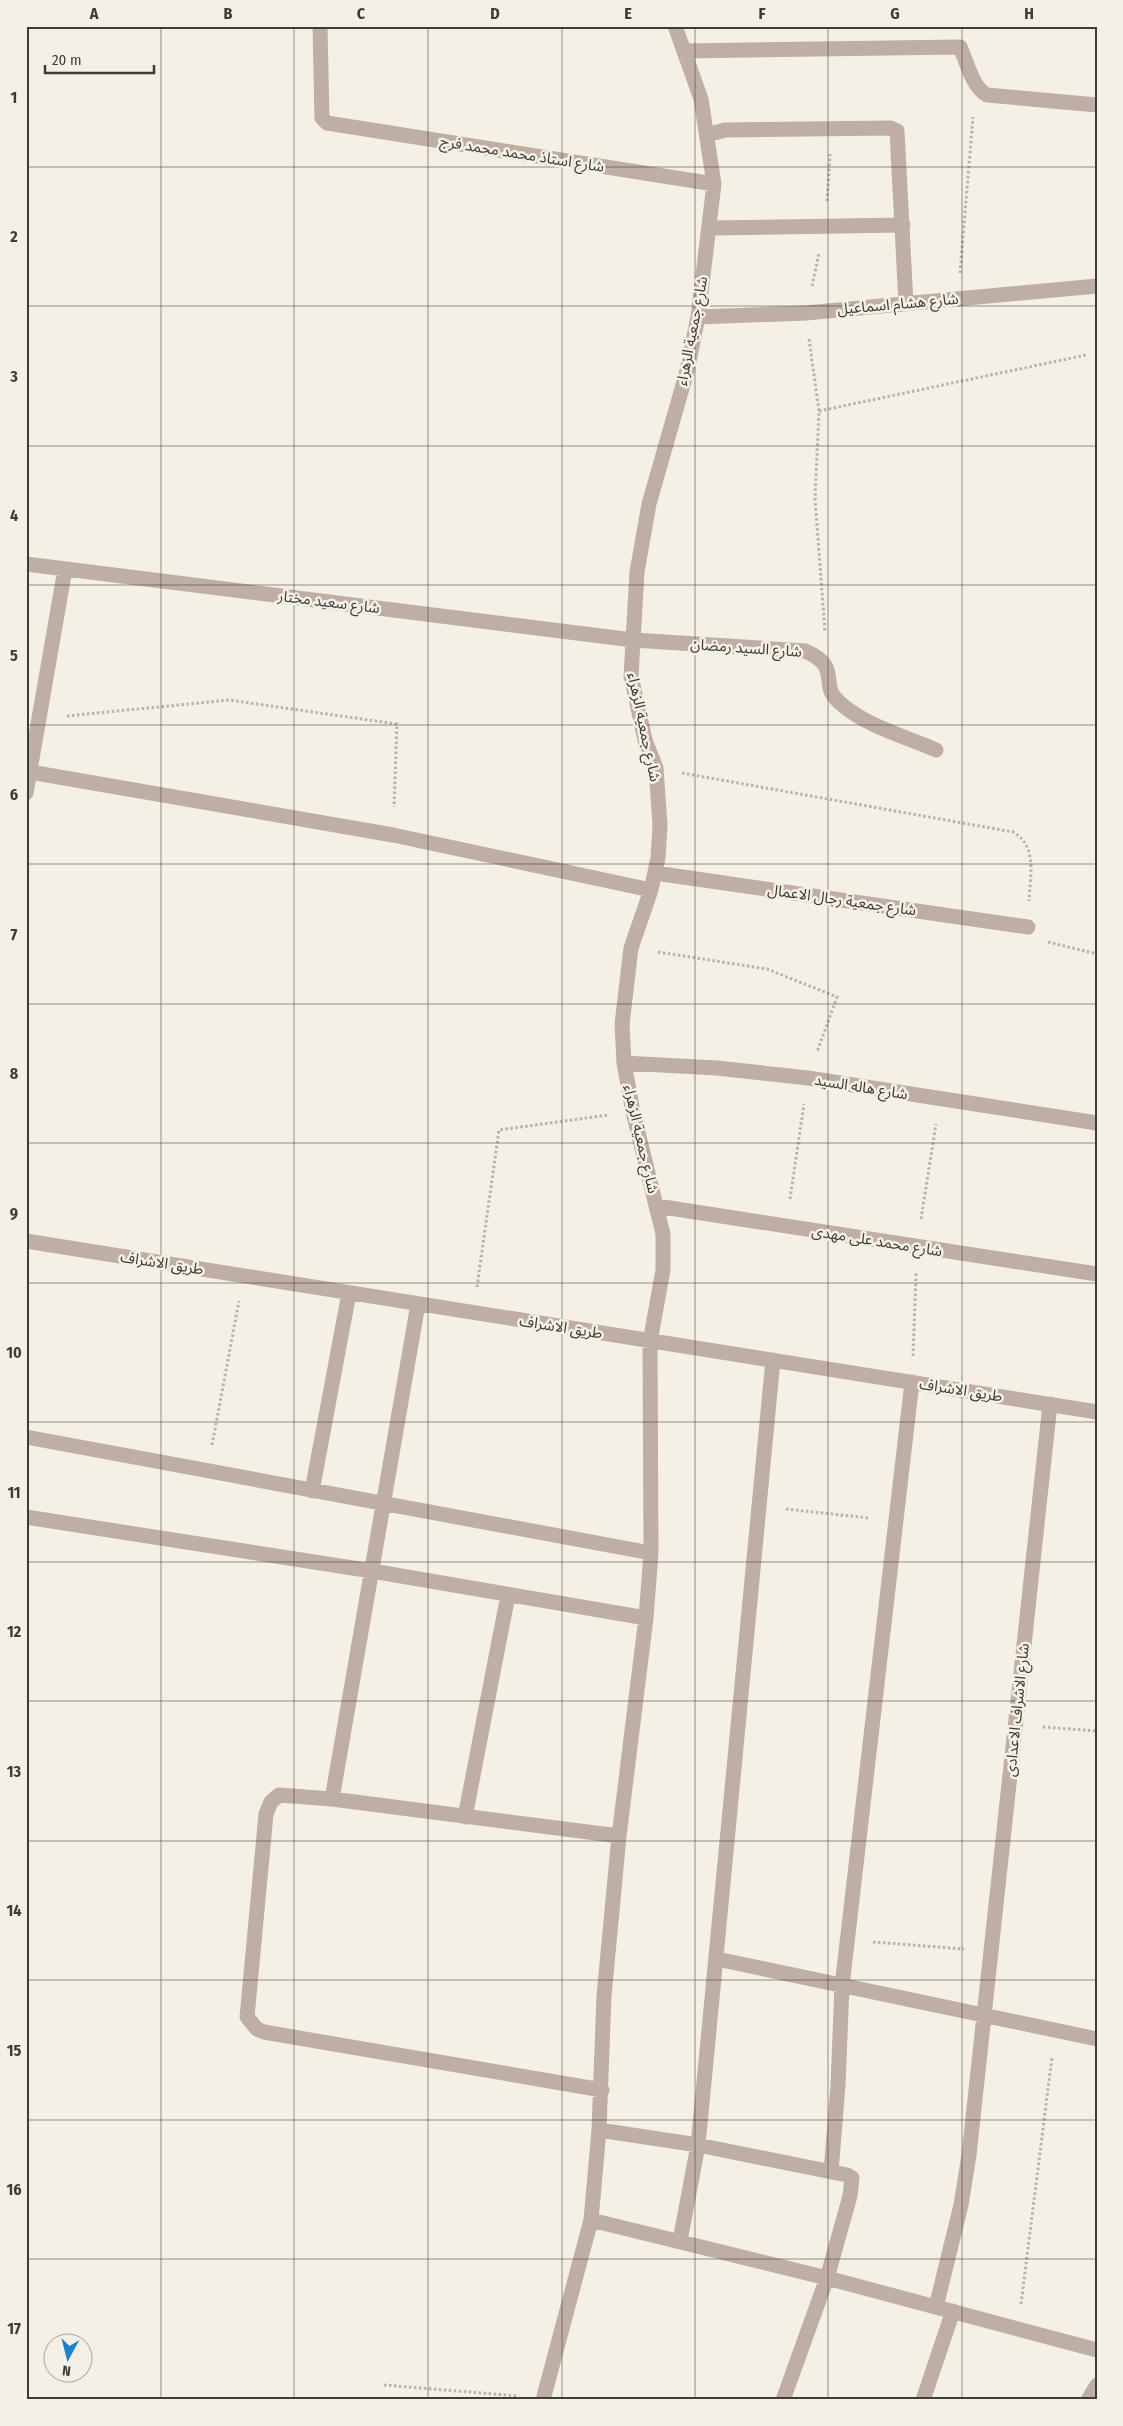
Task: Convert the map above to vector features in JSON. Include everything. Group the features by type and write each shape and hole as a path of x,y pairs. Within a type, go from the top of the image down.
{"street":[{"name":"شارع استاذ محمد محمد فرج","path":"320,26 322,118 330,124 714,184"},
{"name":"شارع جمعية الزهراء","path":"544,2399 591,2220 602,2090 604,1996 618,1836 646,1618 651,1553 650,1342 663,1270 663,1234 633,1112 624,1062 622,1024 631,948 652,890 660,825 656,768 645,740 631,676 637,572 649,504 687,371 698,316 714,184 701,99 675,26"},
{"path":"684,51 960,47 981,92 994,98 1097,105"},
{"path":"707,135 725,130 894,128 898,133 906,304"},
{"path":"709,228 903,225"},
{"name":"شارع هشام اسماعيل","path":"698,316 806,313 1097,286"},
{"name":"شارع سعيد مختار","path":"26,564 633,640"},
{"path":"26,793 41,718 65,569"},
{"name":"شارع السيد رمضان","path":"633,640 805,651 819,657 828,667"},
{"path":"828,667 830,687 836,700 856,716 936,750"},
{"path":"30,772 393,836 652,890"},
{"name":"شارع جمعية رجال الاعمال","path":"655,873 1028,927"},
{"name":"شارع هاله السيد","path":"624,1062 717,1068 808,1078 1097,1123"},
{"name":"شارع محمد على مهدى","path":"657,1206 1097,1274"},
{"name":"طريق الاشراف","path":"26,1241 1097,1412"},
{"path":"312,1491 348,1292"},
{"path":"332,1799 418,1304"},
{"path":"680,2241 698,2145 717,1959 758,1506 774,1360"},
{"path":"831,2172 838,2085 842,1986 912,1382"},
{"name":"شارع الاشراف الاعدادى","path":"936,2307 961,2205 969,2155 1050,1404"},
{"path":"26,1437 651,1553"},
{"path":"26,1517 372,1571 646,1618"},
{"path":"465,1817 508,1595"},
{"path":"602,2090 264,2032 251,2024 247,2017 266,1814 271,1802 279,1795 332,1799 618,1836"},
{"path":"717,1959 1097,2039"},
{"path":"599,2130 698,2145 847,2175 852,2178 852,2187 827,2278 783,2400"},
{"path":"591,2220 827,2278 1097,2350"},
{"path":"923,2400 953,2311"},
{"path":"1088,2400 1097,2384"}],"path":[{"path":"958,299 976,84"},
{"path":"806,313 819,411 815,499 828,667"},
{"path":"819,411 1086,355"},
{"path":"41,718 229,700 397,724 393,836"},
{"path":"656,768 1013,832 1022,837 1031,853 1028,938 1097,954"},
{"path":"631,948 767,969 836,996 808,1078 786,1227"},
{"path":"912,1382 917,1246 940,1099"},
{"path":"474,1313 499,1130 633,1112"},
{"path":"207,1471 243,1276"},
{"path":"758,1506 896,1521"},
{"path":"1016,1725 1097,1731"},
{"path":"848,1940 992,1952"},
{"path":"1018,2329 1055,2030"},
{"path":"384,2385 544,2399"}]}
